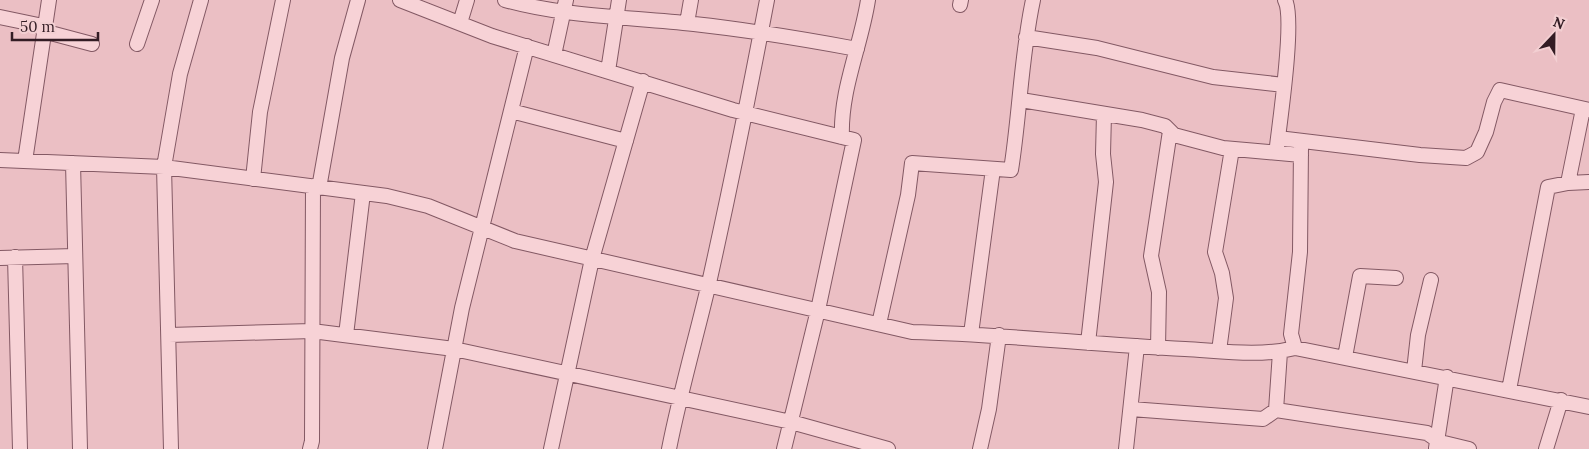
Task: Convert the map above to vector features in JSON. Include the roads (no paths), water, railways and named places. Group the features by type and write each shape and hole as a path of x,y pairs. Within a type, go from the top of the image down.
{"street":[{"path":"25,161 43,28 49,0"},
{"path":"137,44 152,0"},
{"path":"171,449 164,167 180,74 200,0"},
{"path":"253,179 260,112 283,0"},
{"path":"310,449 312,441 312,331 316,187 342,58 358,0"},
{"path":"400,0 527,46 608,71 746,113 854,140 818,310 784,449"},
{"path":"460,23 468,0"},
{"path":"505,0 525,6 564,5 616,16 761,32 857,48"},
{"path":"608,71 619,0"},
{"path":"687,23 692,0"},
{"path":"669,449 746,113 767,0"},
{"path":"842,137 841,120 868,0"},
{"path":"879,324 908,195 912,163 1011,170 1021,100 1026,37 1033,0"},
{"path":"1276,153 1284,85 1288,19 1285,0"},
{"path":"554,54 564,5"},
{"path":"0,17 43,28 92,44"},
{"path":"1026,37 1097,48 1213,77 1284,85"},
{"path":"435,449 454,349 527,46"},
{"path":"551,449 592,259 643,81"},
{"path":"1021,100 1165,126 1174,135 1232,149 1276,153 1301,148 1466,158 1477,152 1500,90 1586,109 1568,183"},
{"path":"511,111 626,141"},
{"path":"1088,342 1106,182 1103,154 1104,114"},
{"path":"1158,348 1159,292 1151,256 1170,131"},
{"path":"1278,138 1301,148"},
{"path":"1295,348 1291,334 1300,252 1301,148"},
{"path":"1219,351 1226,298 1222,273 1215,252 1232,149"},
{"path":"0,160 164,167 363,193 428,206 515,241 912,332 999,335 1219,351 1280,352 1295,348 1589,407"},
{"path":"73,163 80,449"},
{"path":"971,334 993,169"},
{"path":"1509,390 1548,187 1568,183 1589,182"},
{"path":"346,335 363,193"},
{"path":"0,258 75,256"},
{"path":"14,257 20,449"},
{"path":"1345,357 1360,276 1396,278"},
{"path":"1414,371 1418,335 1431,280"},
{"path":"169,335 312,331 454,349 680,396 791,422 888,449"},
{"path":"980,449 989,409 999,335"},
{"path":"1126,449 1137,346"},
{"path":"1276,410 1280,352"},
{"path":"1437,445 1447,378"},
{"path":"1546,449 1561,400"},
{"path":"1131,409 1263,419 1276,410 1427,433 1437,445 1469,449"}]}
